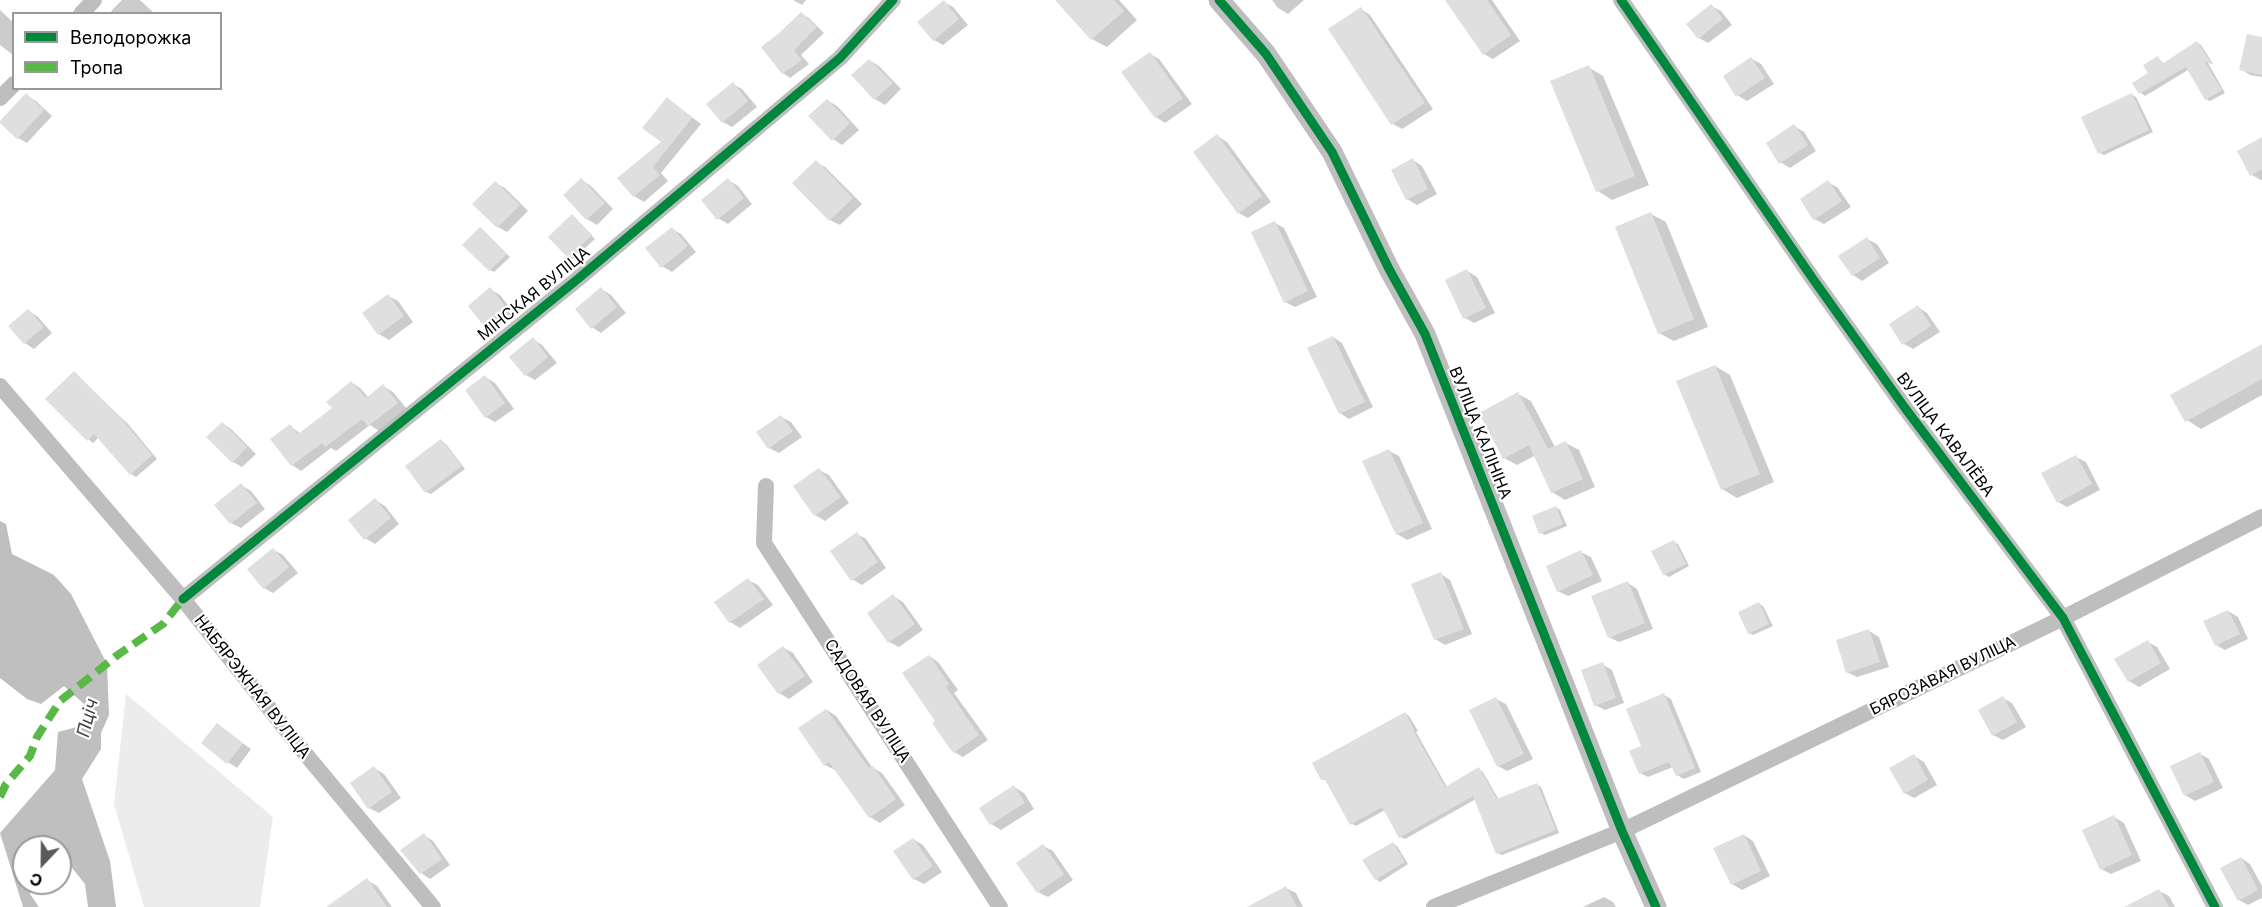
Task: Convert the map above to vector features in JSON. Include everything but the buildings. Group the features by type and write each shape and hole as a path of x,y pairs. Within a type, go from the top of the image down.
{"street":[{"path":"83,12 94,0"},
{"name":"МІНСКАЯ ВУЛІЦА","path":"183,599 588,270 840,58 893,0"},
{"name":"ВУЛІЦА КАЛІНІНА","path":"1220,0 1266,54 1332,152 1389,269 1425,334 1622,831 1656,907"},
{"name":"ВУЛІЦА КАВАЛЁВА","path":"1621,0 1813,279 1905,408 2062,618 2215,907"},
{"path":"0,98 12,86"},
{"name":"НАБЯРЭЖНАЯ ВУЛІЦА","path":"0,386 183,599 303,751 433,907"},
{"name":"САДОВАЯ ВУЛІЦА","path":"766,486 764,543 1000,907"},
{"name":"БЯРОЗАВАЯ ВУЛІЦА","path":"1434,907 1622,831 2062,618 2262,517"}],"shaded area":[{"path":"126,694 273,817 260,907 144,907 114,804"}],"water":[{"name":"Пціч","path":"0,521 6,524 12,554 54,575 71,594 107,664 109,715 101,733 101,749 82,779 110,861 116,907 88,907 85,884 72,868 72,835 12,835 12,872 0,833 55,770 58,732 81,726 84,704 64,686 41,704 27,699 0,678"},
{"path":"19,895 31,895 39,907 23,907"}],"marked path":[{"path":"0,797 6,784 30,756 37,737 60,701 119,654 163,624 183,599"}],"cycle path":[{"path":"183,599 579,278 840,58 893,0"},
{"path":"1219,0 1266,54 1332,152 1389,269 1425,334 1622,831 1656,907"},
{"path":"1621,0 1813,279 1905,408 2063,618 2215,907"}]}
